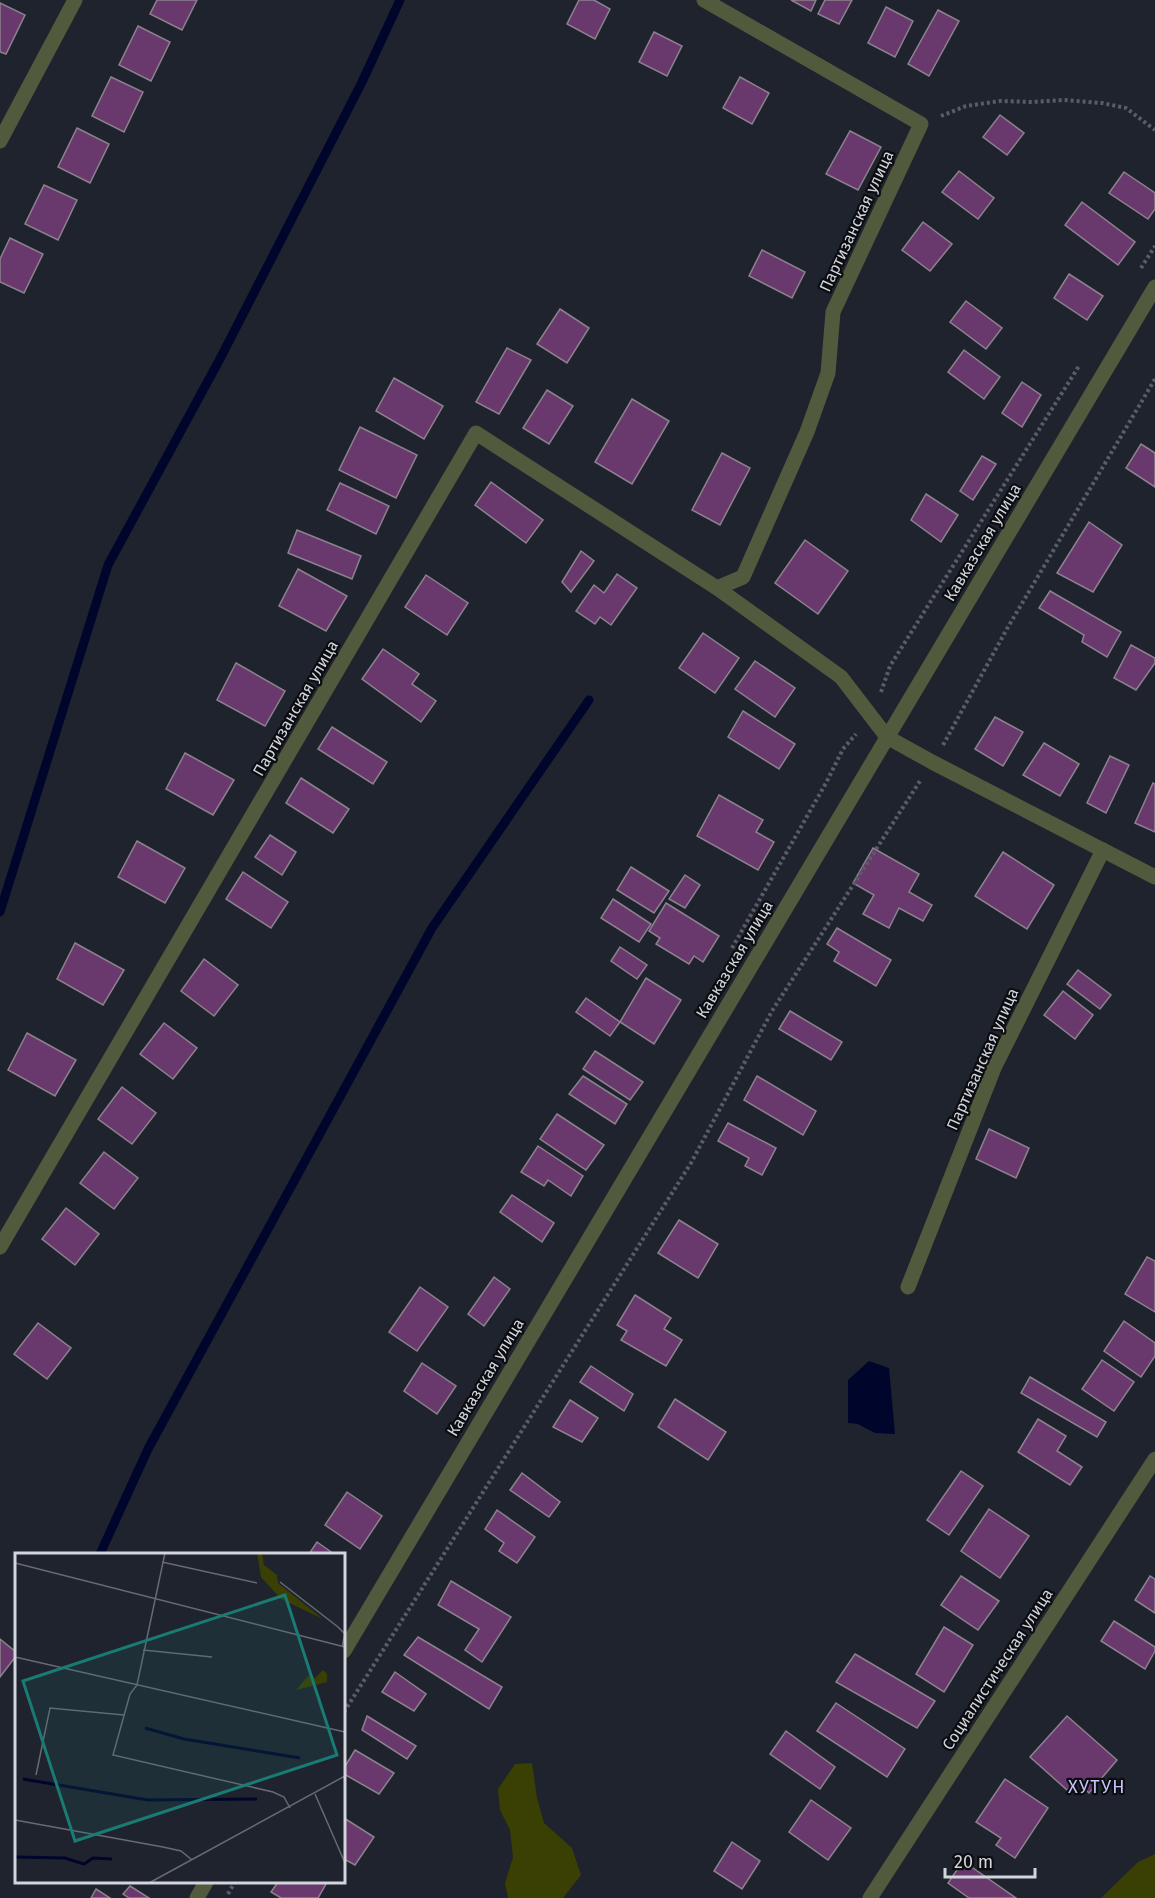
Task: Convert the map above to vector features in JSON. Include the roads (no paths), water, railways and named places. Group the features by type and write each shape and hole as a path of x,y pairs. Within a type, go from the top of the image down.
{"street":[{"path":"0,141 75,0"},
{"name":"Партизанская улица","path":"704,0 921,124 834,312 828,373 807,432 743,577 717,588"},
{"name":"Кавказская улица","path":"345,1649 1155,286"},
{"name":"Партизанская улица","path":"0,1247 476,433 717,588 841,677 887,737 1155,877"},
{"name":"Партизанская улица","path":"908,1287 994,1068 1103,850"},
{"name":"Социалистическая улица","path":"870,1898 1155,1459"},
{"path":"196,1898 205,1883"}],"water":[{"path":"869,1361 889,1368 895,1434 875,1433 858,1424 848,1423 848,1380"}],"waterway":[{"path":"0,912 108,565 221,357 362,82 400,0"},
{"path":"100,1553 148,1449 432,928 589,700"}],"district":[{"name":"ХУТУН","path":"1097,1787"}]}
